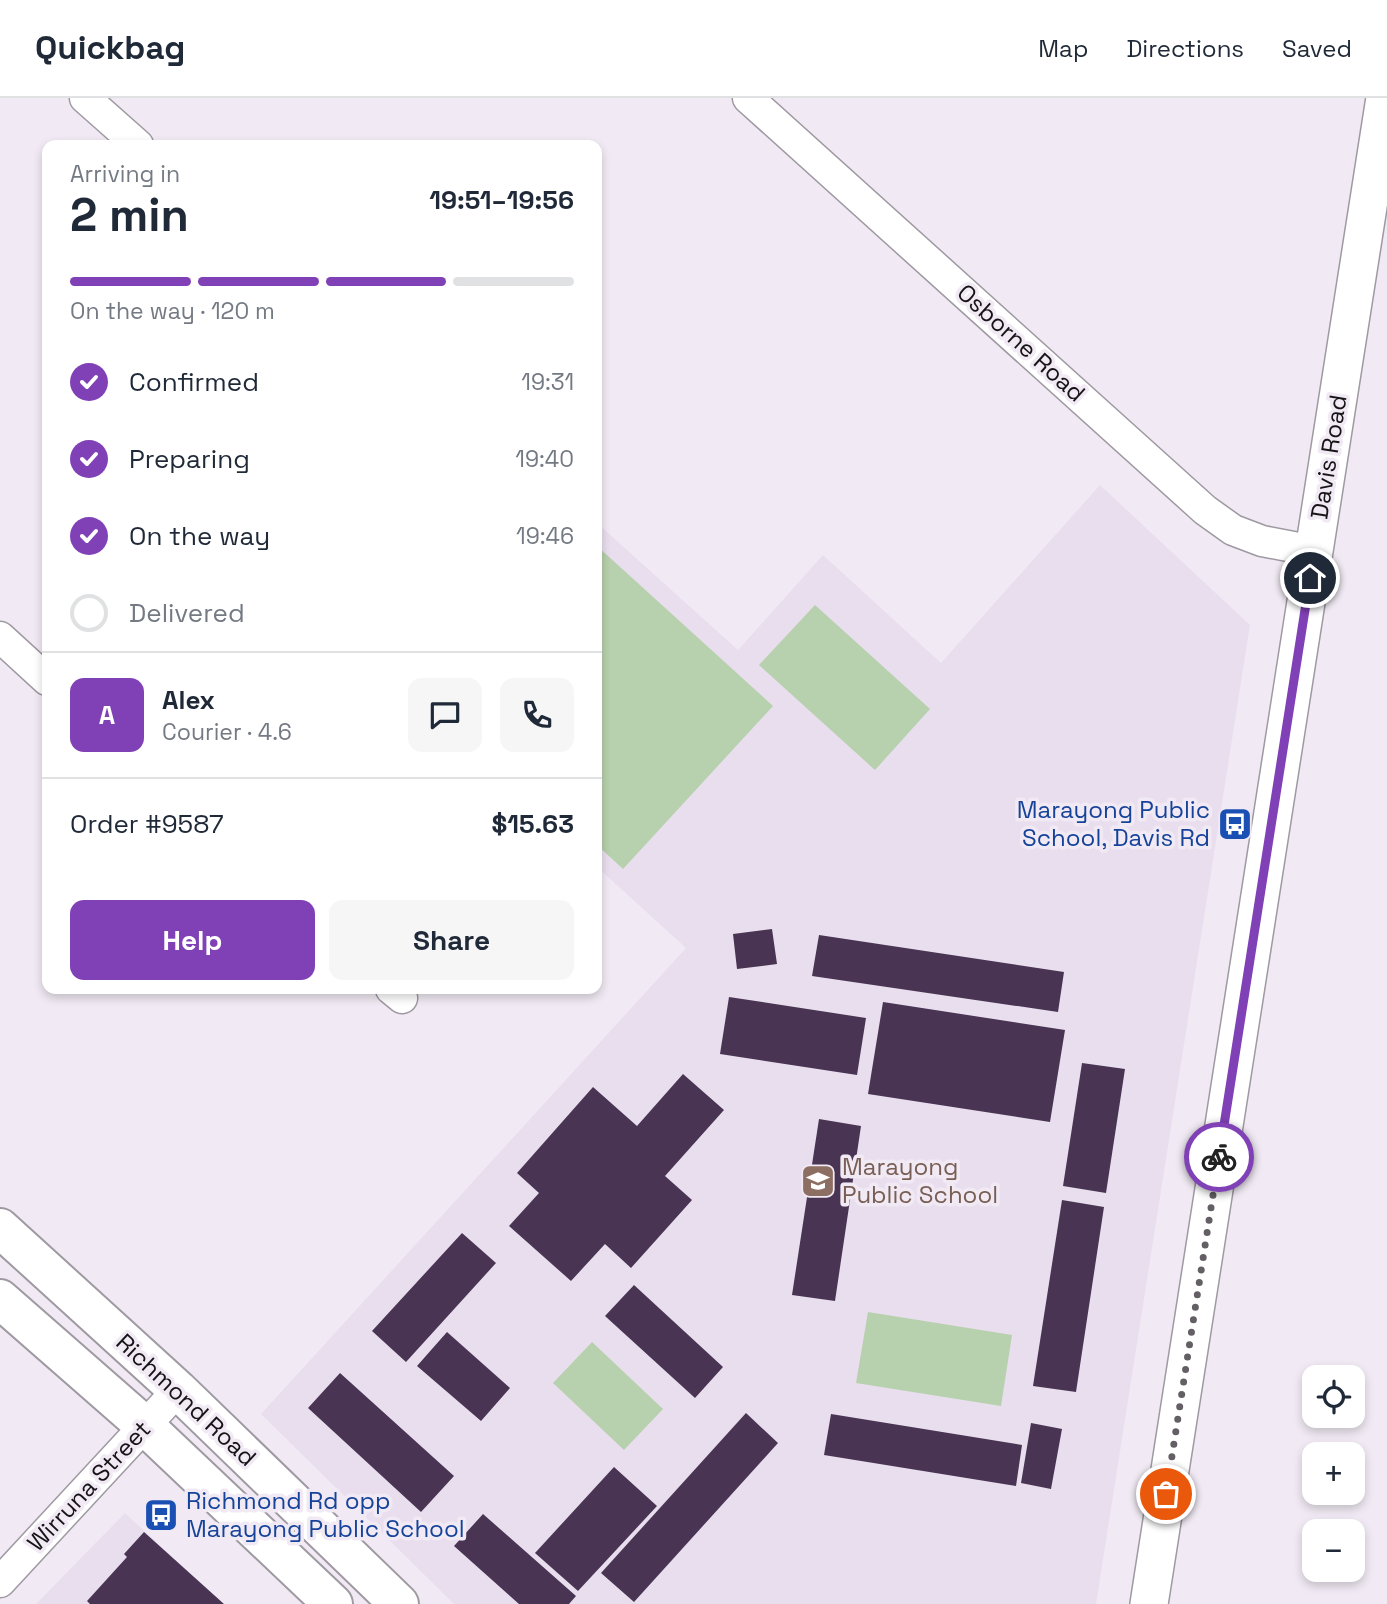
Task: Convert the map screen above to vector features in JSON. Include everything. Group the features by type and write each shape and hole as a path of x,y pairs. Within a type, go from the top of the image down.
{"main road":[{"name":"Richmond Road","path":"0,1228 178,1390 399,1604"},
{"name":"Richmond Road","path":"0,1299 145,1426 334,1604"}],"street":[{"path":"85,98 132,140"},
{"name":"Osborne Road","path":"748,98 1205,510 1233,530 1262,541 1314,551"},
{"name":"Davis Road","path":"1149,1604 1385,98"},
{"path":"0,637 42,675"},
{"name":"Wirruna Street","path":"0,1582 178,1390"}],"shaded area":[{"name":"Marayong Public School","path":"1100,485 1250,625 1096,1604 454,1604 261,1414 686,948 602,872 602,528 738,650 823,555 941,663"},
{"path":"125,1513 223,1604 36,1604"}],"green space":[{"path":"602,551 773,706 623,869 602,850"},
{"path":"815,605 930,709 875,770 759,665"},
{"path":"868,1312 1012,1335 1001,1406 856,1383"},
{"path":"592,1342 663,1409 624,1450 553,1383"}],"building":[{"path":"772,929 777,964 737,969 733,934"},
{"path":"819,935 1064,972 1058,1012 812,976"},
{"path":"729,997 866,1018 857,1075 720,1054"},
{"path":"883,1002 1065,1030 1050,1122 868,1094"},
{"path":"1082,1063 1125,1069 1106,1193 1063,1186"},
{"path":"683,1074 724,1110 665,1176 692,1200 631,1268 605,1244 571,1281 509,1226 539,1193 517,1173 593,1087 637,1126"},
{"path":"819,1119 861,1126 835,1301 792,1295"},
{"path":"1062,1200 1104,1207 1076,1392 1033,1386"},
{"path":"462,1233 496,1263 406,1362 372,1331"},
{"path":"634,1285 723,1367 695,1398 605,1316"},
{"path":"447,1332 510,1388 481,1421 417,1366"},
{"path":"340,1373 454,1476 421,1512 308,1408"},
{"path":"746,1413 778,1443 634,1602 601,1573"},
{"path":"831,1414 1022,1445 1016,1486 824,1455"},
{"path":"1031,1423 1062,1429 1051,1489 1021,1483"},
{"path":"614,1467 657,1506 578,1591 535,1553"},
{"path":"483,1514 576,1596 569,1604 519,1604 454,1546"},
{"path":"144,1532 224,1604 90,1604 87,1601 127,1557 124,1554"}],"way so far":[{"path":"1166,1494 1219,1157"}],"place":[{"name":"Marayong Public School, Davis Rd","path":"1235,824"},
{"name":"Marayong Public School","path":"818,1181"},
{"name":"Richmond Rd opp Marayong Public School","path":"161,1515"}],"route":[{"path":"1219,1157 1310,578"}]}
